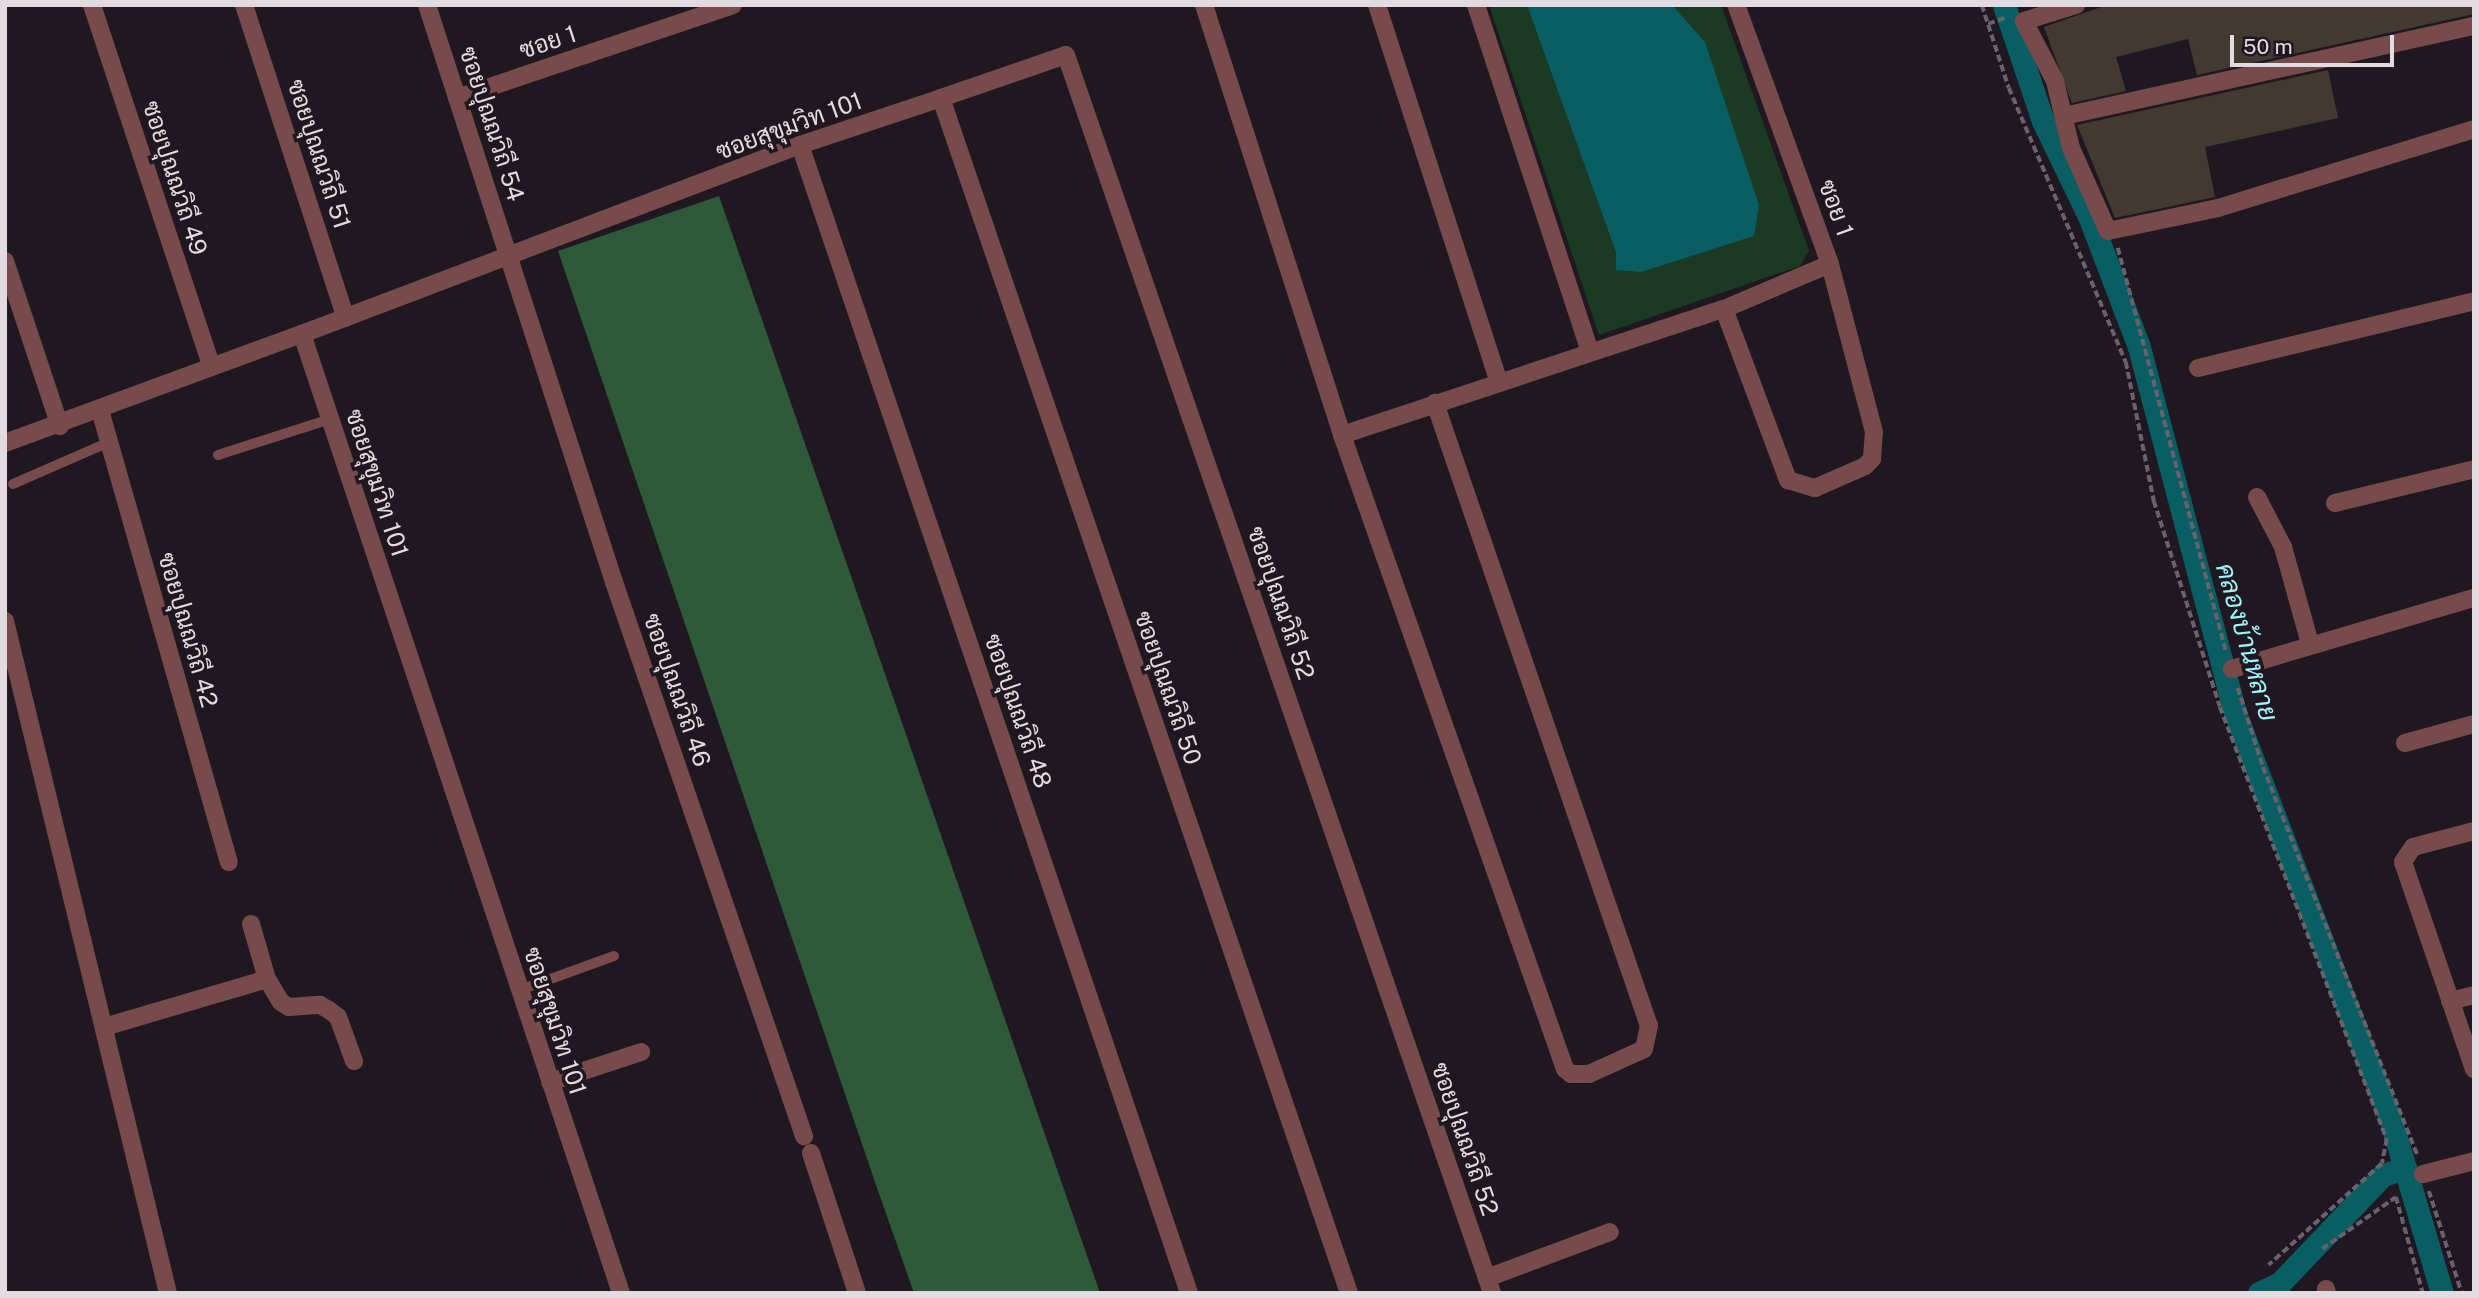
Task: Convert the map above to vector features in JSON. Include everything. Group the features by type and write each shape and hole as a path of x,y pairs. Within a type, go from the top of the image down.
{"street":[{"name":"ซอยปุณณวิถี 49","path":"92,5 212,367"},
{"name":"ซอยปุณณวิถี 51","path":"244,5 346,318"},
{"name":"ซอยปุณณวิถี 54","path":"427,5 510,257"},
{"name":"ซอย 1","path":"457,98 733,5"},
{"path":"1204,5 1342,435 1565,1069 1571,1074 1589,1074 1644,1049 1649,1026 1435,403"},
{"path":"1377,5 1499,383"},
{"path":"1476,5 1590,352"},
{"name":"ซอย 1","path":"1724,309 1788,480 1815,488 1865,466 1872,459 1874,432 1830,264 1736,5"},
{"path":"2076,5 2024,21 2054,81 2071,148 2103,228 2115,231 2218,208 2474,129"},
{"path":"2064,116 2474,26"},
{"name":"ซอยปุณณวิถี 52","path":"941,98 1066,55 1490,1286"},
{"name":"ซอยสุขุมวิท 101","path":"621,1293 302,334 800,145 941,98"},
{"name":"ซอยปุณณวิถี 50","path":"941,98 1349,1293"},
{"name":"ซอยปุณณวิถี 48","path":"800,145 1189,1293"},
{"name":"ซอยปุณณวิถี 46","path":"510,257 614,582 804,1136"},
{"path":"5,261 60,426"},
{"path":"1342,435 1724,309 1830,264"},
{"path":"2198,368 2474,301"},
{"path":"5,443 60,426 302,334"},
{"name":"ซอยปุณณวิถี 42","path":"100,410 229,862"},
{"path":"2335,503 2474,469"},
{"path":"2257,497 2283,547 2310,644"},
{"path":"2232,669 2474,598"},
{"path":"5,621 168,1293"},
{"path":"2405,743 2474,723"},
{"path":"2474,831 2413,847 2404,858 2403,870 2474,1069"},
{"path":"251,923 268,979 281,1002 289,1007 320,1005 338,1017 354,1061"},
{"path":"104,1027 268,979"},
{"path":"2450,1001 2474,995"},
{"path":"550,1082 641,1052"},
{"path":"811,1153 857,1293"},
{"path":"2423,1174 2474,1161"},
{"path":"1490,1286 1610,1232"}],"lane":[{"path":"218,455 330,419"},
{"path":"13,484 108,442"},
{"path":"520,990 614,956"}],"path":[{"path":"1982,5 2009,88 2126,362 2154,501 2220,707 2387,1139 2382,1164 2269,1265"},
{"path":"1988,24 1996,21"},
{"path":"2322,1249 2396,1196 2423,1293"}],"green space":[{"path":"1489,5 1721,5 1809,251 1800,266 1599,335"},
{"path":"719,196 1100,1293 914,1293 876,1185 558,251"}],"water":[{"path":"1527,5 1672,5 1705,42 1759,205 1754,236 1641,272 1616,270 1616,252"}],"building":[{"path":"2107,5 2474,5 2474,14 2197,75 2188,39 2116,57 2126,91 2072,103 2044,27"},
{"path":"2328,70 2338,118 2205,147 2215,197 2115,218 2077,125"}],"waterway":[{"name":"คลองบ้านหลาย","path":"2004,5 2043,121 2089,216 2139,347 2235,713 2391,1121 2442,1293"},
{"path":"2259,1293 2280,1283 2383,1175 2405,1168"}]}
